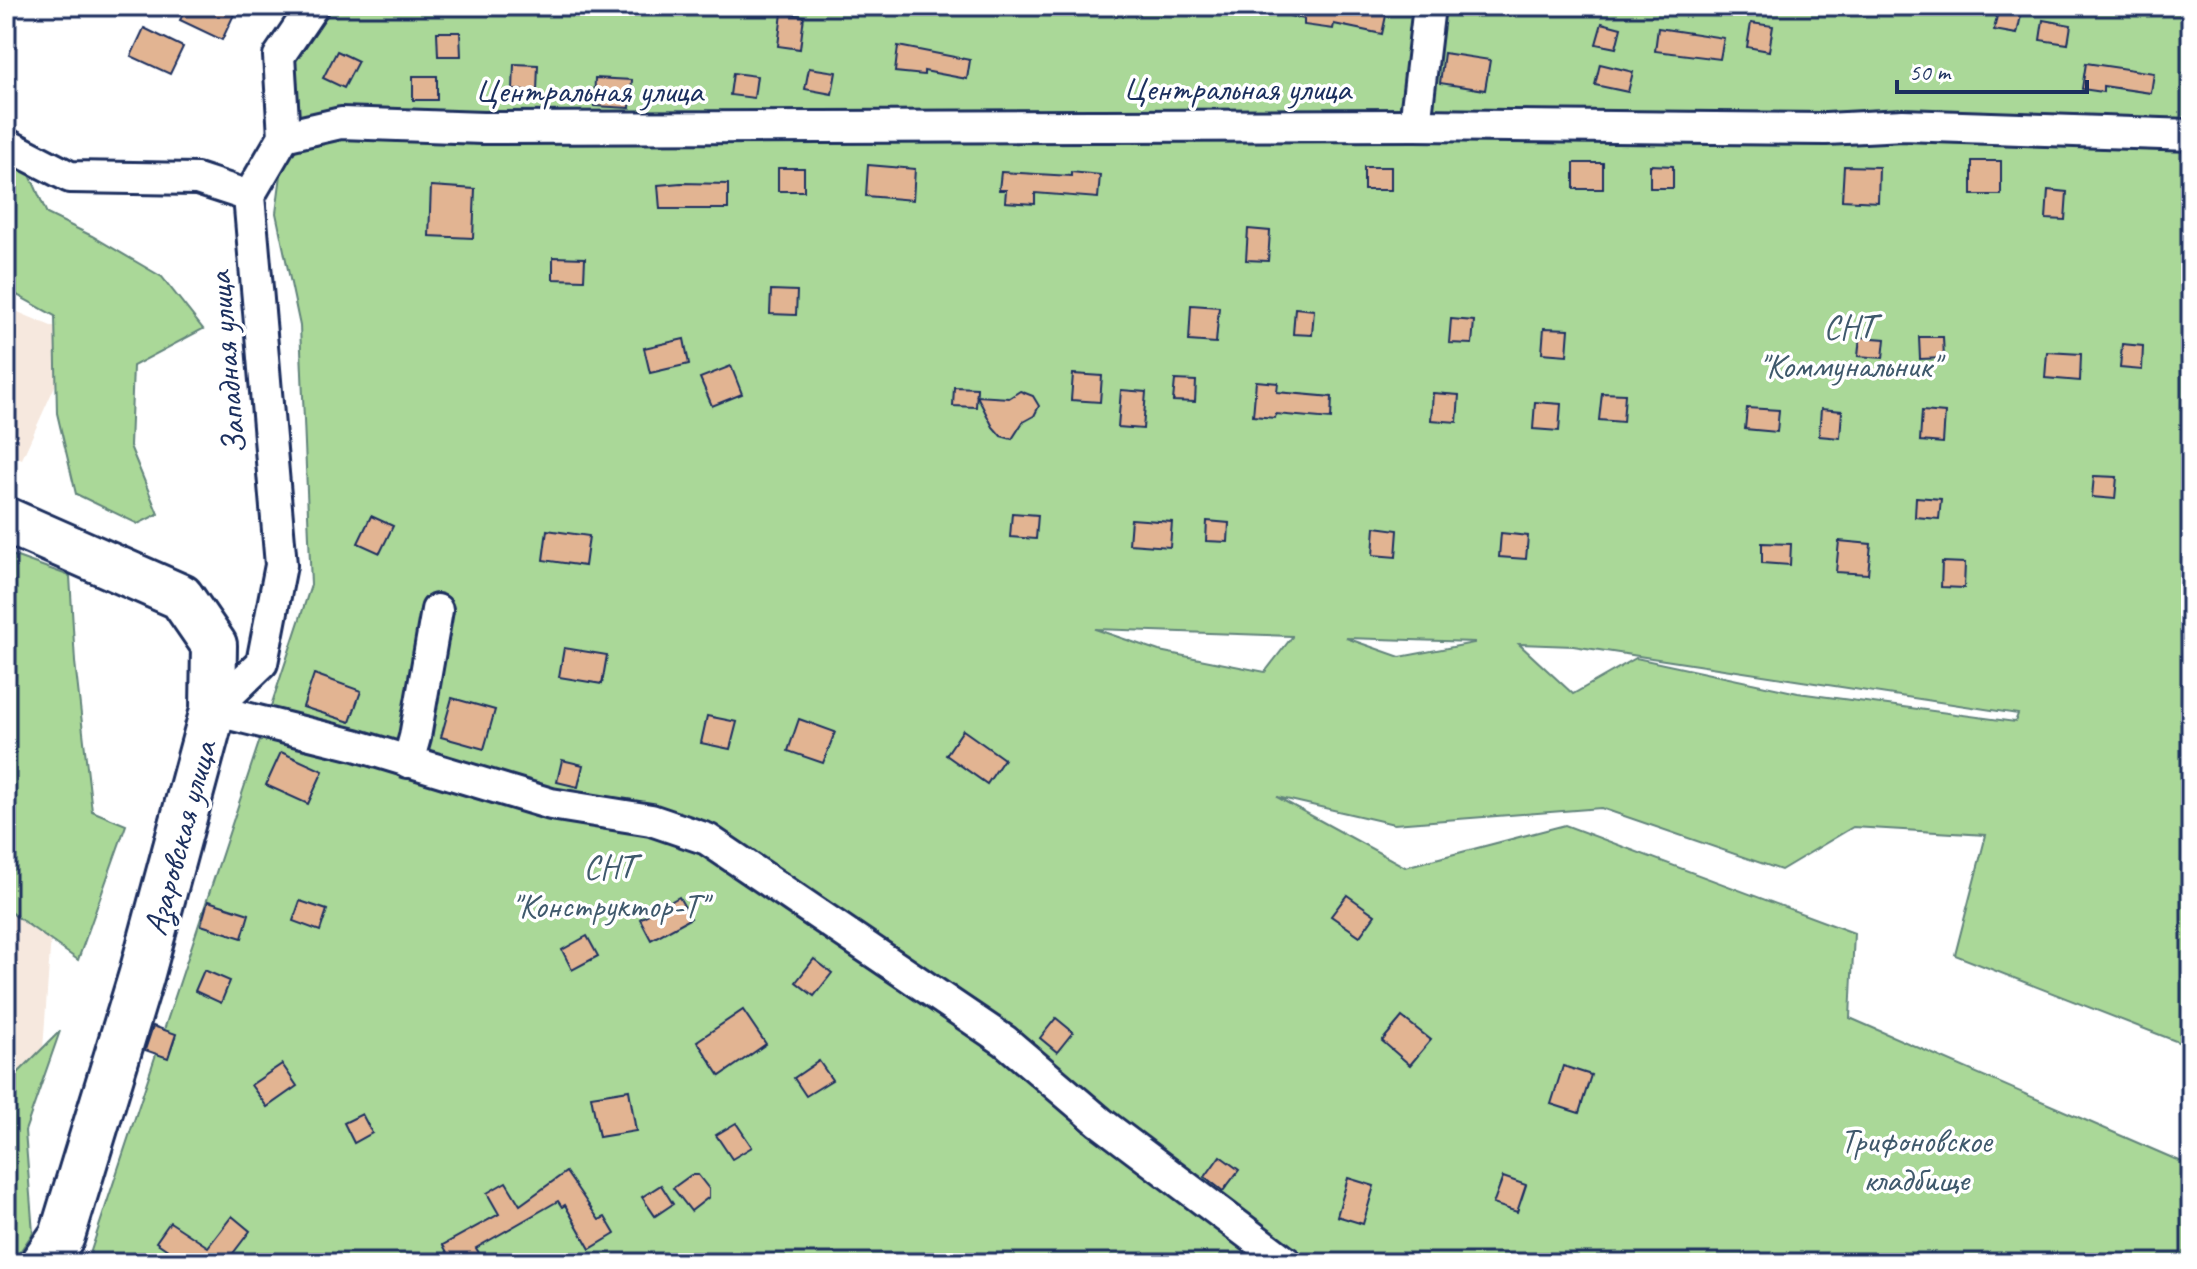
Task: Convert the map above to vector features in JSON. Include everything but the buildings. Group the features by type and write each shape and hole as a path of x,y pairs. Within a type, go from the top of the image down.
{"street":[{"path":"6,144 70,177 197,179 249,196 284,136 279,56 313,6"},
{"path":"1415,125 1429,6"},
{"name":"Центральная улица","path":"284,136 341,123 483,128 1415,125 1826,129 1903,125 2191,135"},
{"name":"Западная улица","path":"213,710 262,663 281,565 249,196"},
{"name":"Азаровская улица","path":"6,520 181,597 214,645 213,710 141,977 62,1236 43,1263"},
{"path":"408,762 437,610"},
{"path":"213,710 355,745 551,804 651,820 707,839 1005,1041 1100,1122 1287,1263"}],"shaded area":[{"path":"6,307 77,337 22,459 6,452"},
{"path":"6,640 70,663 42,1064 6,1103"}],"green space":[{"path":"327,6 2191,6 2191,1047 1955,955 1986,835 1853,827 1781,870 1601,808 1394,824 1277,797 1405,867 1565,825 1854,933 1850,1018 2191,1166 2191,1263 87,1263 311,585 300,326 276,213 296,60","holes":["1095,629 1292,636 1265,672 1159,651","1346,638 1474,642 1474,643 1400,657","1519,644 1573,646 2018,714 2015,722 1798,693 1636,658 1573,694"]},
{"path":"6,159 28,170 47,214 162,277 203,329 133,366 130,446 158,514 138,524 76,494 57,413 55,316 6,289"},
{"path":"6,553 70,576 75,662 92,811 126,825 78,960 6,909 6,819 12,804 6,797"},
{"path":"60,1031 25,1131 33,1233 12,1263 6,1263 6,1085"}],"park label":[{"name":"СНТ \"Коммунальник\"","path":"1849,346"},
{"name":"СНТ \"Конструктор-Т\"","path":"609,886"},
{"name":"Трифоновское кладбище","path":"1916,1160"}]}
